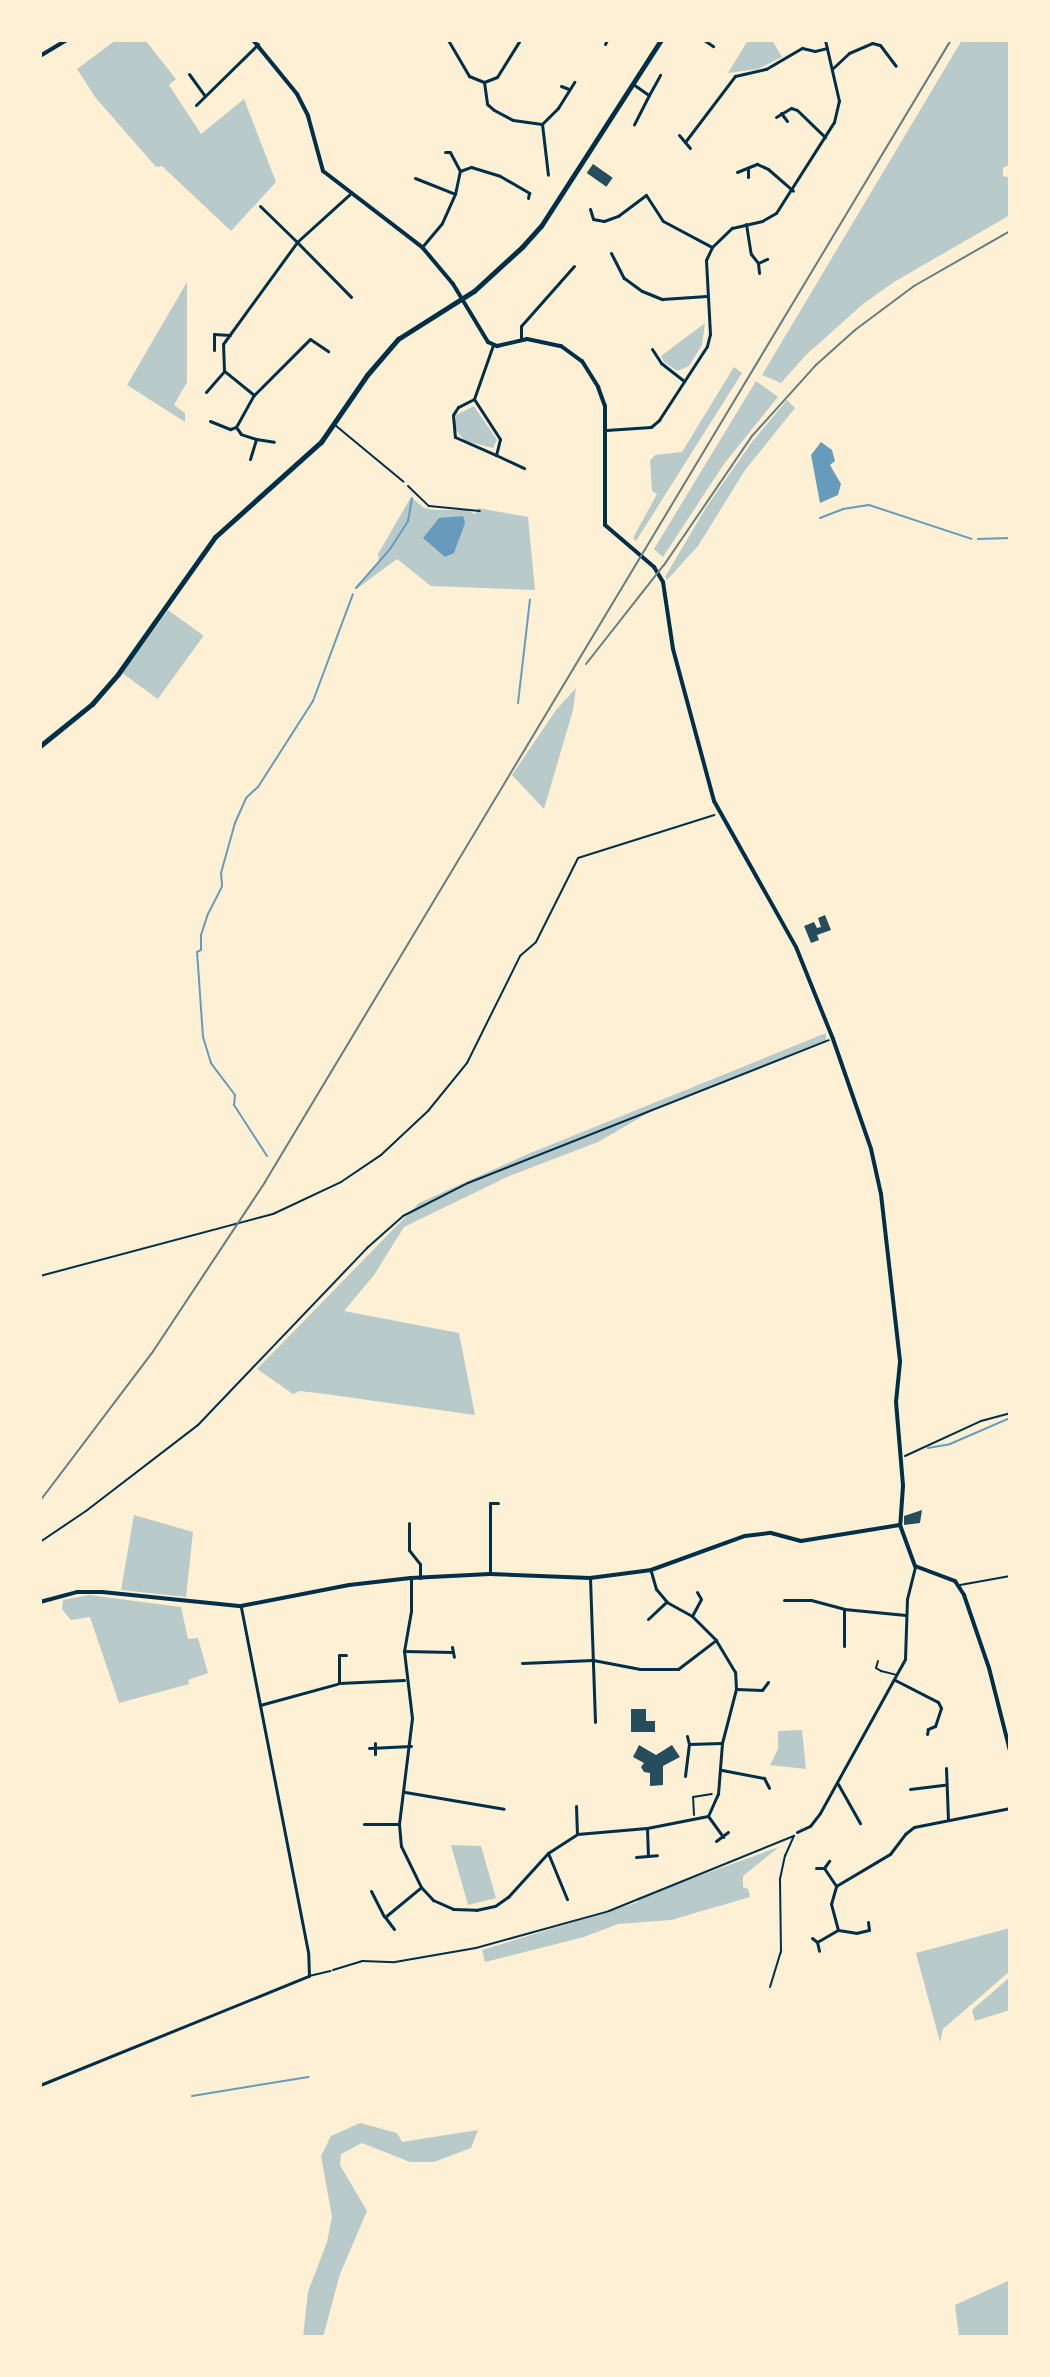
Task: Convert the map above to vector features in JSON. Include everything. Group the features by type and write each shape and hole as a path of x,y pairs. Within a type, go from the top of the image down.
{"main road":[{"path":"40,746 76,720 118,674 215,537 313,450 367,375 398,339 463,298 507,263 541,226 661,40"}],"street":[{"path":"40,56 67,40"},
{"path":"253,40 297,94 308,116 323,171 422,247 463,298 493,345"},
{"path":"448,40 469,76 484,82 497,77 520,40"},
{"path":"704,40 713,46"},
{"path":"606,430 654,425 707,346 710,334 706,260 712,247 720,236 776,213 793,191 834,122 839,101 825,40"},
{"path":"880,45 884,40"},
{"path":"196,105 258,44"},
{"path":"833,68 862,45 880,45"},
{"path":"880,45 896,66"},
{"path":"685,142 735,76 766,69 802,48 815,51 827,48"},
{"path":"189,74 205,96"},
{"path":"634,124 660,75"},
{"path":"484,82 487,104 494,110 513,120 542,124"},
{"path":"542,124 558,108 574,82"},
{"path":"633,84 649,95"},
{"path":"561,86 569,89"},
{"path":"787,121 778,115 791,108 797,110 825,137"},
{"path":"542,124 548,175"},
{"path":"679,135 690,148"},
{"path":"422,247 442,223 455,194 460,171 448,152 455,149"},
{"path":"737,172 757,164 768,169 793,191"},
{"path":"460,171 471,167 500,176 529,193 528,198"},
{"path":"748,168 748,177"},
{"path":"415,178 455,194"},
{"path":"254,395 224,371 221,353 230,335 297,242 350,194"},
{"path":"590,209 593,219 604,221 618,216 646,195 663,221 712,247"},
{"path":"260,206 351,297"},
{"path":"746,224 751,254 758,263 759,273"},
{"path":"611,253 624,278 642,291 662,299 707,296"},
{"path":"758,263 767,259"},
{"path":"521,339 521,326 574,266"},
{"path":"214,350 214,334 230,335"},
{"path":"210,421 230,429 236,427 254,395 310,339 328,351"},
{"path":"493,345 521,339 548,342 582,361 605,406 605,525 654,567 663,582 673,649 718,812 782,917 833,1038 871,1149 881,1194 900,1362 896,1402 903,1486 900,1525 915,1566 906,1615 905,1659 859,1739 838,1784 810,1826 797,1832"},
{"path":"493,345 474,399 458,407 453,415 455,437 524,468"},
{"path":"652,349 661,363 684,381"},
{"path":"206,392 224,371"},
{"path":"474,399 500,439 496,455"},
{"path":"236,427 241,434 274,442"},
{"path":"250,459 256,439"},
{"path":"490,1574 490,1503 498,1503"},
{"path":"409,1523 409,1550 420,1564 420,1578"},
{"path":"41,1601 77,1592 102,1592 241,1606 349,1585 411,1578 490,1574 590,1578 651,1570 745,1536 771,1533 801,1541 900,1525"},
{"path":"409,1538 416,1538"},
{"path":"915,1566 946,1576 959,1586 977,1626 1010,1751"},
{"path":"411,1578 411,1611 404,1651 412,1718 411,1746 399,1824 401,1846 421,1887 433,1900 453,1909 476,1910 495,1906 548,1853 577,1834 647,1828 708,1816 718,1794 722,1743 736,1689 735,1672 716,1640 692,1616 667,1602 656,1589 651,1570"},
{"path":"590,1578 595,1722"},
{"path":"697,1592 701,1599"},
{"path":"701,1599 707,1598"},
{"path":"692,1616 701,1599"},
{"path":"784,1600 811,1600 844,1609 906,1615"},
{"path":"648,1619 667,1602"},
{"path":"40,2085 309,1976 308,1952 241,1606"},
{"path":"844,1609 844,1646"},
{"path":"649,1610 653,1615"},
{"path":"522,1663 593,1660 640,1669 678,1669 716,1640"},
{"path":"404,1651 453,1652"},
{"path":"339,1683 339,1655 346,1655"},
{"path":"260,1705 339,1683 406,1680"},
{"path":"895,1680 938,1702 941,1708 935,1726 927,1734"},
{"path":"762,1690 768,1682"},
{"path":"736,1689 762,1690"},
{"path":"762,1690 765,1696"},
{"path":"935,1726 941,1729"},
{"path":"685,1776 687,1736"},
{"path":"689,1744 722,1743"},
{"path":"375,1746 375,1754"},
{"path":"369,1748 411,1746"},
{"path":"946,1768 948,1820"},
{"path":"722,1770 764,1778 769,1788"},
{"path":"838,1784 860,1823"},
{"path":"910,1789 945,1785"},
{"path":"405,1792 504,1809"},
{"path":"495,1800 495,1808"},
{"path":"576,1806 572,1813 577,1834"},
{"path":"838,1930 831,1904 836,1886 890,1854 914,1827 1010,1808"},
{"path":"708,1816 723,1837"},
{"path":"371,1817 371,1824"},
{"path":"364,1824 399,1824"},
{"path":"647,1828 648,1856"},
{"path":"716,1841 728,1832"},
{"path":"548,1853 567,1899"},
{"path":"636,1857 657,1855"},
{"path":"824,1868 829,1861"},
{"path":"816,1868 824,1868"},
{"path":"824,1868 836,1886"},
{"path":"385,1917 421,1887"},
{"path":"371,1891 394,1929"},
{"path":"868,1922 869,1930"},
{"path":"817,1942 838,1930 856,1933 877,1931"},
{"path":"812,1938 817,1942 819,1951"}],"lane":[{"path":"334,424 404,482"},
{"path":"959,1586 1010,1576"},
{"path":"878,1661 876,1668 898,1675"},
{"path":"309,1976 330,1971"}],"path":[{"path":"404,482 429,506 480,511"},
{"path":"40,1276 288,1209 341,1182 381,1155 428,1111 467,1063 520,956 536,942 578,858 718,812"},
{"path":"40,1542 86,1511 198,1425 367,1248 403,1216 468,1183 833,1038"},
{"path":"900,1457 981,1421 1010,1413"},
{"path":"694,1820 693,1797 718,1794"},
{"path":"330,1971 362,1961 395,1962 476,1948 609,1911 636,1897 704,1875 797,1832"},
{"path":"770,1987 781,1952 780,1879 785,1856 797,1832"}],"shaded area":[{"path":"116,40 145,40 176,79 169,85 201,134 244,99 276,182 231,231 162,166 156,167 95,97 77,69"},
{"path":"748,40 772,40 782,57 758,69 728,73"},
{"path":"962,40 1005,40 1010,44 1010,164 1003,168 1003,176 1010,178 1010,215 894,282 863,304 806,355 781,383 762,375"},
{"path":"187,282 187,382 174,405 185,413 185,422 127,385"},
{"path":"705,323 702,345 689,366 677,371 664,362 661,356"},
{"path":"734,367 742,373 636,541 633,538 657,494 652,491 650,461 655,455 682,452"},
{"path":"756,381 778,397 724,464 663,557 654,549"},
{"path":"787,400 795,408 745,470 698,546 667,580 665,577 707,506 752,442"},
{"path":"474,406 497,440 493,448 465,441 455,429 456,415"},
{"path":"411,497 424,508 434,510 467,510 475,514 478,508 528,517 535,590 431,586 397,559 355,590 379,561 378,554"},
{"path":"168,610 204,636 158,699 122,673"},
{"path":"576,688 573,710 544,809 512,775 556,710"},
{"path":"826,1033 826,1041 653,1110 598,1142 507,1177 404,1227 374,1275 344,1311 459,1333 475,1415 300,1391 293,1394 257,1369 419,1203 528,1154"},
{"path":"134,1515 193,1532 186,1597 121,1590"},
{"path":"89,1595 181,1607 188,1639 198,1638 208,1673 188,1680 189,1684 119,1703 90,1617 71,1620 62,1609 63,1600"},
{"path":"802,1730 806,1769 770,1765 778,1749 778,1731"},
{"path":"451,1845 481,1846 496,1898 468,1905"},
{"path":"779,1847 743,1876 743,1887 748,1889 750,1897 671,1920 618,1924 584,1937 485,1962 482,1950 638,1902 637,1898"},
{"path":"1010,1928 1010,1971 943,2029 940,2042 916,1953"},
{"path":"1010,1977 1010,2010 975,2021 972,2010"},
{"path":"360,2123 397,2133 402,2142 478,2130 471,2148 434,2162 410,2162 362,2143 341,2154 340,2165 367,2211 340,2274 323,2337 303,2337 308,2292 327,2242 332,2217 321,2156 331,2136"},
{"path":"1010,2280 1010,2337 959,2337 955,2305"}],"water":[{"path":"821,442 832,450 835,461 830,465 841,484 838,495 820,503 811,455"},
{"path":"463,516 465,523 454,553 445,557 423,538 439,518"}],"building":[{"path":"593,164 613,178 606,187 587,173"},
{"path":"825,915 831,930 817,935 819,940 811,943 804,926 814,922 817,928 821,927 818,918"},
{"path":"922,1510 920,1523 904,1525 904,1516"},
{"path":"631,1709 646,1709 646,1721 655,1721 655,1732 631,1732"},
{"path":"639,1745 656,1755 672,1745 680,1757 663,1766 663,1785 650,1786 650,1773 644,1772 641,1767 644,1763 633,1757"}],"waterway":[{"path":"356,588 390,549 408,521 412,498"},
{"path":"820,518 843,509 869,505 972,539"},
{"path":"978,539 1010,538"},
{"path":"267,1156 234,1105 235,1095 211,1063 203,1037 197,952 201,950 201,935 208,914 222,886 221,873 235,823 246,798 258,787 313,701 353,594"},
{"path":"518,703 530,600"},
{"path":"928,1448 950,1444 1010,1418"},
{"path":"192,2096 308,2077"}],"railway":[{"path":"40,1501 152,1353 265,1182 951,40"},
{"path":"586,664 664,565 752,436 816,365 855,330 914,286 1010,231"}]}
